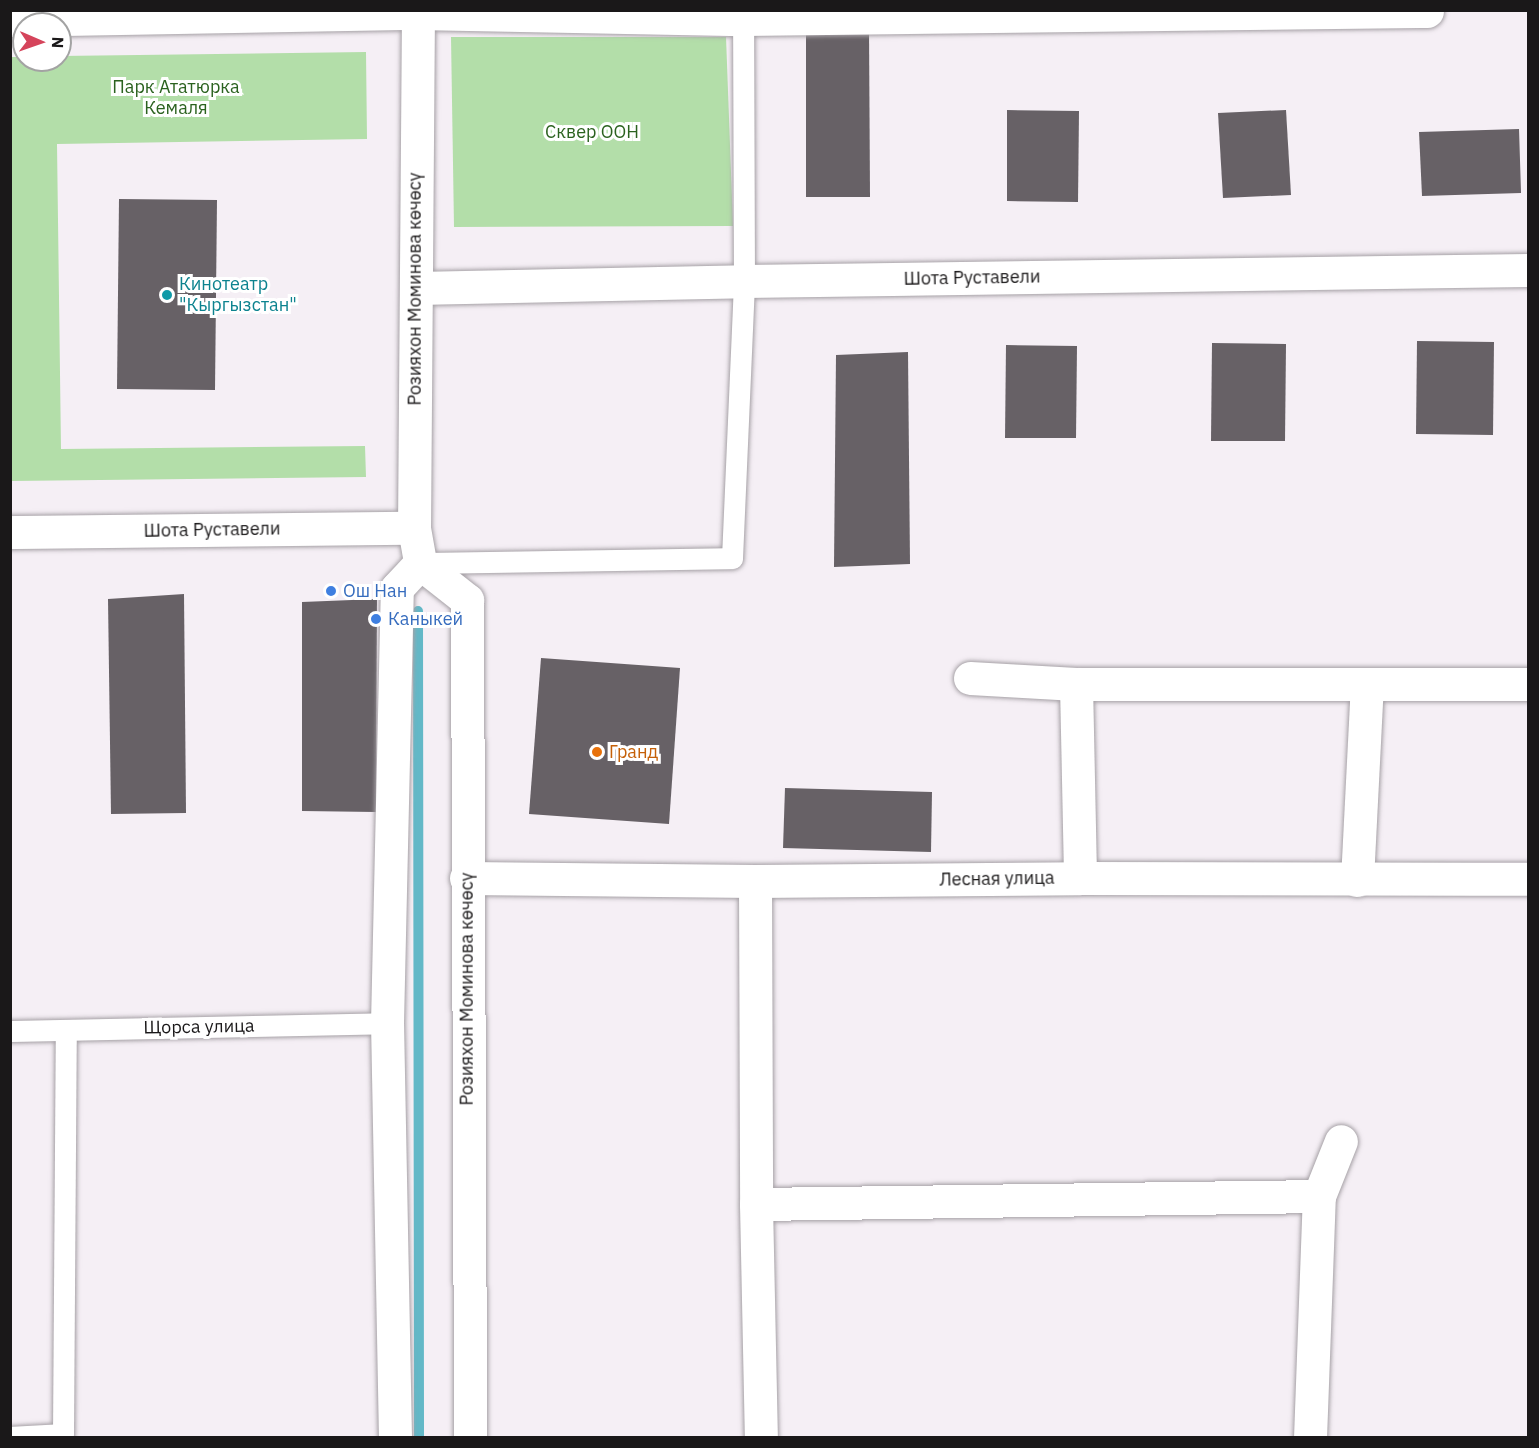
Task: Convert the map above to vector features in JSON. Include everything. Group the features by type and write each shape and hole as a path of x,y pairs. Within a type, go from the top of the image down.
{"street":[{"path":"10,20 416,12 743,19 1427,11"},
{"name":"Розияхон Моминова көчөсү","path":"416,12 414,528 420,563 467,600 466,878 470,1437"},
{"name":"Шота Руставели","path":"416,288 1528,270"},
{"name":"Шота Руставели","path":"10,532 414,528"},
{"path":"395,1437 387,1023 397,588 420,563"},
{"path":"970,678 1076,684 1528,684"},
{"path":"1076,684 1080,878"},
{"path":"1357,880 1367,684"},
{"name":"Лесная улица","path":"466,878 755,881 1080,878 1528,879"},
{"path":"755,881 756,1204 762,1437"},
{"path":"1310,1437 1319,1196 1341,1141"},
{"path":"756,1204 1319,1196"}],"lane":[{"path":"420,563 732,558 744,281 743,19"},
{"name":"Щорса улица","path":"10,1030 387,1023"},
{"path":"10,1437 63,1434 66,1030"}],"green space":[{"name":"Сквер ООН","path":"451,37 726,37 733,226 454,227"},
{"name":"Парк Ататюрка Кемаля","path":"366,52 367,139 57,144 61,449 365,446 366,477 11,481 11,57 12,72 72,72 72,56"}],"building":[{"path":"869,28 870,197 806,197 806,29"},
{"path":"1007,110 1079,111 1078,202 1007,201"},
{"path":"1286,110 1291,195 1223,198 1218,113"},
{"path":"1519,129 1521,193 1422,196 1419,132"},
{"name":"Кинотеатр \"Кыргызстан\"","path":"119,199 217,200 215,390 117,389"},
{"path":"1417,341 1494,342 1493,435 1416,434"},
{"path":"1212,343 1286,344 1285,441 1211,441"},
{"path":"1006,345 1077,346 1076,438 1005,438"},
{"path":"908,352 910,564 834,567 836,355"},
{"path":"184,594 186,813 111,814 108,599"},
{"path":"377,599 376,812 302,811 302,602"},
{"path":"541,658 680,668 669,824 529,814"},
{"path":"785,788 932,792 931,852 783,848"}],"waterway":[{"path":"418,611 419,1438"}],"place":[{"name":"Кинотеатр \"Кыргызстан\"","path":"167,295"},
{"name":"Ош Нан","path":"331,591"},
{"name":"Каныкей","path":"376,619"},
{"name":"Гранд","path":"597,752"}]}
